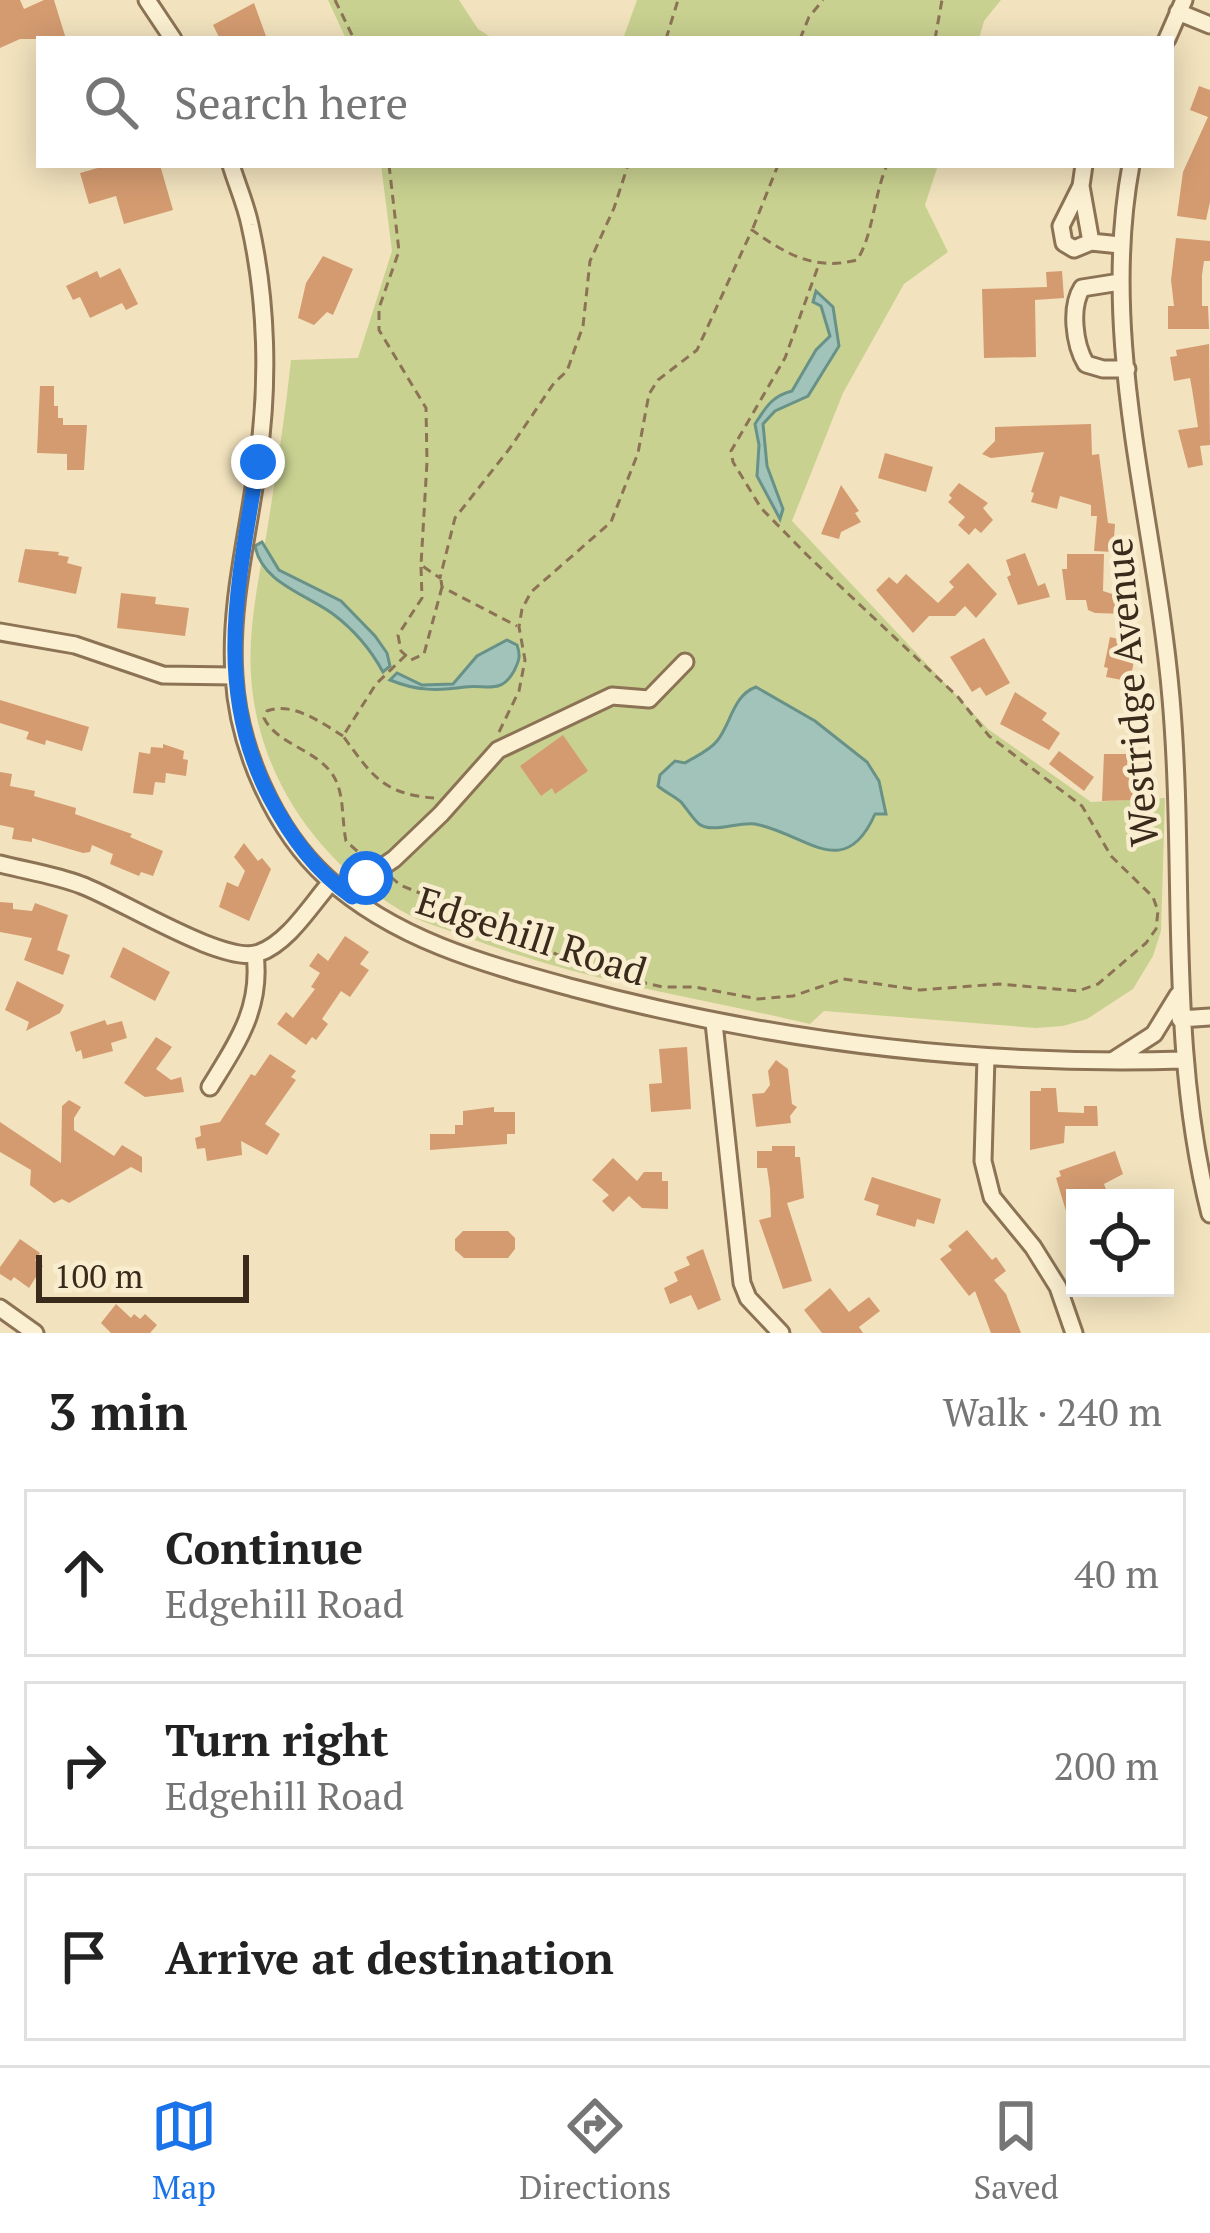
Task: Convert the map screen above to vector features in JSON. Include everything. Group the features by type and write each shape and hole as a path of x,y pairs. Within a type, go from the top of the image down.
{"street":[{"path":"147,0 171,36"},
{"path":"1168,36 1181,6 1210,25"},
{"name":"Edgehill Road","path":"232,168 250,224 263,331 265,403 237,588 234,676 246,742 262,783 289,833 331,882 407,933 442,949 644,1008 714,1023 986,1057 1183,1060"},
{"path":"1084,168 1081,186 1072,198 1091,242"},
{"name":"Westridge Avenue","path":"1131,168 1120,244 1126,369 1171,699 1183,1060 1210,1214"},
{"path":"1077,213 1061,226 1064,243 1082,249 1091,242 1120,244"},
{"path":"1120,282 1089,284 1077,293 1075,306 1079,351 1086,364 1126,369"},
{"path":"0,632 75,645 163,675 234,676"},
{"path":"352,897 457,797 500,748 612,696 649,699 685,662"},
{"path":"0,864 79,884 213,949 256,954 278,943 331,882"},
{"path":"210,1087 255,1006 256,954"},
{"path":"1109,1062 1154,1034 1179,992"},
{"path":"1180,1019 1210,1017"},
{"path":"714,1023 742,1283 748,1298 781,1333"},
{"path":"986,1057 983,1161 992,1197 1058,1287 1073,1333"},
{"path":"0,1308 35,1333"}],"path":[{"path":"335,0 353,36"},
{"path":"667,36 678,0"},
{"path":"801,36 823,0"},
{"path":"936,36 942,0"},
{"path":"389,168 399,251 378,318 379,329 426,408 422,598 398,635 400,651 411,660 424,654 455,518 554,382 568,370 583,326 590,261 627,168"},
{"path":"500,748 497,736 519,691 524,660 519,627 522,609 531,592 611,522 638,453 650,394 658,380 697,350 777,168"},
{"path":"752,230 795,259 819,264 856,260 865,249 871,210 886,168"},
{"path":"457,797 429,798 386,787 371,776 343,736 316,719 277,707 267,711 264,718 269,728 315,757 332,774 338,784 346,841 400,885 591,971 664,987 694,987 758,999 794,997 843,979 920,990 999,984 1078,991 1098,984 1156,929 1154,897 1112,856 1082,806 989,736 958,697 761,508 733,462 731,451 785,358 819,264"},
{"path":"421,565 440,578"},
{"path":"442,587 519,627"},
{"path":"343,736 376,684 406,655"}],"green space":[{"path":"328,0 459,0 478,29 489,36 345,36"},
{"path":"637,0 1001,0 984,21 980,36 624,36"},
{"path":"381,168 937,168 925,205 948,252 904,284 843,393 792,521 988,729 1091,802 1165,798 1161,931 1153,956 1133,989 1087,1019 1063,1026 1036,1028 824,1011 810,1024 509,952 400,910 342,866 296,811 265,746 251,675 253,620 291,360 358,358 392,251"}],"water":[{"path":"816,291 833,307 839,346 808,396 775,411 763,424 767,466 783,509 780,519 757,476 755,424 774,399 792,391 830,336 821,306 813,302"},
{"path":"262,542 279,570 341,601 375,636 390,666 383,672 340,620 276,579 259,559 255,546"},
{"path":"507,640 517,645 519,658 509,678 498,686 427,689 390,680 397,673 422,685 453,684 477,656"},
{"path":"756,687 815,721 867,762 879,781 886,814 875,814 850,846 822,849 755,824 704,827 658,786 660,775 675,761 685,763 714,745 737,703"}],"building":[{"path":"0,0 20,0 24,9 54,0 65,36 36,36 0,48"},
{"path":"254,3 266,36 218,36 213,25"},
{"path":"1199,86 1210,90 1206,220 1177,216 1183,172 1208,117 1190,110"},
{"path":"98,168 161,168 173,210 124,224 116,196 89,204 80,173"},
{"path":"1176,238 1210,241 1210,261 1204,261 1202,275 1202,306 1208,306 1209,329 1168,329 1168,306 1174,306 1171,280"},
{"path":"323,256 353,269 333,315 327,312 314,325 298,318 306,283"},
{"path":"120,268 138,304 126,310 122,303 90,318 80,297 73,300 66,286 97,271 100,278"},
{"path":"1062,271 1064,298 1035,300 1036,357 984,358 982,289 1047,287 1046,272"},
{"path":"1209,344 1210,445 1200,446 1203,465 1188,468 1178,430 1198,427 1192,389 1190,378 1174,381 1170,357 1177,356 1176,350"},
{"path":"40,386 54,386 54,406 58,406 63,425 87,425 84,470 67,470 67,454 37,453"},
{"path":"1091,424 1092,455 1099,454 1108,523 1115,524 1113,552 1094,551 1097,516 1091,516 1091,505 1060,496 1057,509 1031,502 1044,452 991,458 982,454 995,441 995,427"},
{"path":"885,453 933,467 926,492 878,478"},
{"path":"959,483 988,503 983,508 993,520 981,533 975,528 969,535 958,525 965,517 948,502"},
{"path":"841,485 861,522 841,532 839,539 821,534"},
{"path":"25,549 59,552 69,557 67,563 82,567 76,594 18,582"},
{"path":"1025,553 1038,586 1045,583 1050,597 1018,605 1006,560"},
{"path":"1067,554 1104,554 1103,591 1128,599 1126,614 1095,613 1088,610 1086,600 1066,600 1062,569 1067,569"},
{"path":"968,563 997,594 976,618 965,606 955,616 929,616 913,633 876,590 889,577 897,584 906,574 938,603 954,587 949,582"},
{"path":"121,593 156,597 155,604 189,608 185,636 117,628"},
{"path":"1119,631 1138,635 1132,672 1122,680 1106,677 1108,668 1104,667 1110,637 1118,639"},
{"path":"984,638 1010,683 986,696 980,687 972,692 950,657"},
{"path":"1015,692 1047,713 1042,720 1060,733 1049,750 1000,724"},
{"path":"0,700 89,727 82,751 26,739 29,732 0,723"},
{"path":"563,735 588,771 555,794 552,788 541,796 520,766"},
{"path":"163,744 184,751 186,776 166,773 165,783 155,782 153,795 133,793 139,752 150,754 151,747 163,748"},
{"path":"1059,751 1094,777 1084,791 1049,764"},
{"path":"1104,754 1135,754 1134,800 1102,801"},
{"path":"0,772 12,774 10,786 76,808 75,814 132,834 130,837 163,851 153,876 141,872 139,876 110,864 113,854 92,845 90,852 83,853 32,838 32,842 12,839 14,828 0,825"},
{"path":"244,843 271,869 249,921 219,907 227,882 238,887 245,871 234,857"},
{"path":"0,902 32,911 35,903 68,915 57,950 70,955 63,975 24,960 32,938 0,932"},
{"path":"345,936 369,952 360,964 369,970 350,997 341,991 322,1019 328,1024 306,1045 277,1024 286,1012 293,1018 315,989 311,987 320,973 309,966 318,953 328,961"},
{"path":"123,947 170,972 155,1001 110,977"},
{"path":"17,981 64,1005 60,1013 26,1031 29,1022 5,1010"},
{"path":"105,1020 107,1025 122,1021 127,1038 111,1043 113,1051 83,1059 70,1032"},
{"path":"156,1037 172,1047 156,1069 171,1080 181,1077 184,1092 145,1097 124,1083"},
{"path":"687,1047 691,1109 651,1112 649,1084 662,1083 659,1049"},
{"path":"270,1054 296,1071 291,1077 296,1080 265,1124 280,1134 267,1155 241,1141 242,1155 207,1161 205,1148 197,1149 200,1126 220,1122"},
{"path":"776,1060 788,1069 792,1104 797,1107 791,1123 756,1127 752,1094 764,1093 770,1085 768,1071"},
{"path":"1056,1088 1058,1112 1084,1113 1084,1106 1097,1106 1098,1126 1065,1126 1064,1143 1030,1150 1030,1091"},
{"path":"69,1100 81,1107 74,1130 114,1156 122,1145 142,1157 142,1173 131,1167 69,1203 62,1199 54,1203 30,1185 31,1170 0,1152 0,1122 61,1163 62,1106"},
{"path":"494,1107 494,1112 515,1112 515,1134 507,1134 507,1144 430,1150 430,1134 455,1134 455,1125 463,1125 463,1111"},
{"path":"772,1146 795,1146 795,1157 800,1157 804,1198 787,1203 812,1281 783,1289 759,1220 771,1217 767,1168 757,1168 757,1151 772,1151"},
{"path":"1115,1151 1123,1174 1104,1184 1106,1189 1066,1189 1066,1211 1056,1178 1061,1176 1059,1171"},
{"path":"613,1158 637,1181 644,1172 662,1172 662,1181 668,1181 668,1209 642,1208 629,1196 613,1212 602,1201 609,1195 592,1180"},
{"path":"872,1177 941,1199 934,1224 917,1219 915,1227 876,1215 879,1205 864,1200"},
{"path":"967,1230 1006,1271 994,1280 1006,1294 1021,1333 991,1333 975,1291 969,1296 940,1259"},
{"path":"463,1231 508,1231 515,1238 515,1249 508,1258 464,1258 455,1250 455,1239"},
{"path":"20,1239 40,1253 35,1260 43,1266 29,1288 0,1274"},
{"path":"703,1249 721,1300 698,1310 691,1295 670,1304 664,1288 678,1281 674,1272 690,1265 686,1257"},
{"path":"830,1288 849,1312 869,1297 880,1311 859,1327 863,1333 822,1333 804,1310"},
{"path":"116,1304 131,1318 145,1314 157,1325 150,1333 111,1333 101,1323"}],"route":[{"path":"258,462 237,588 233,656 246,742 262,783 310,862 352,897 366,878"}]}
